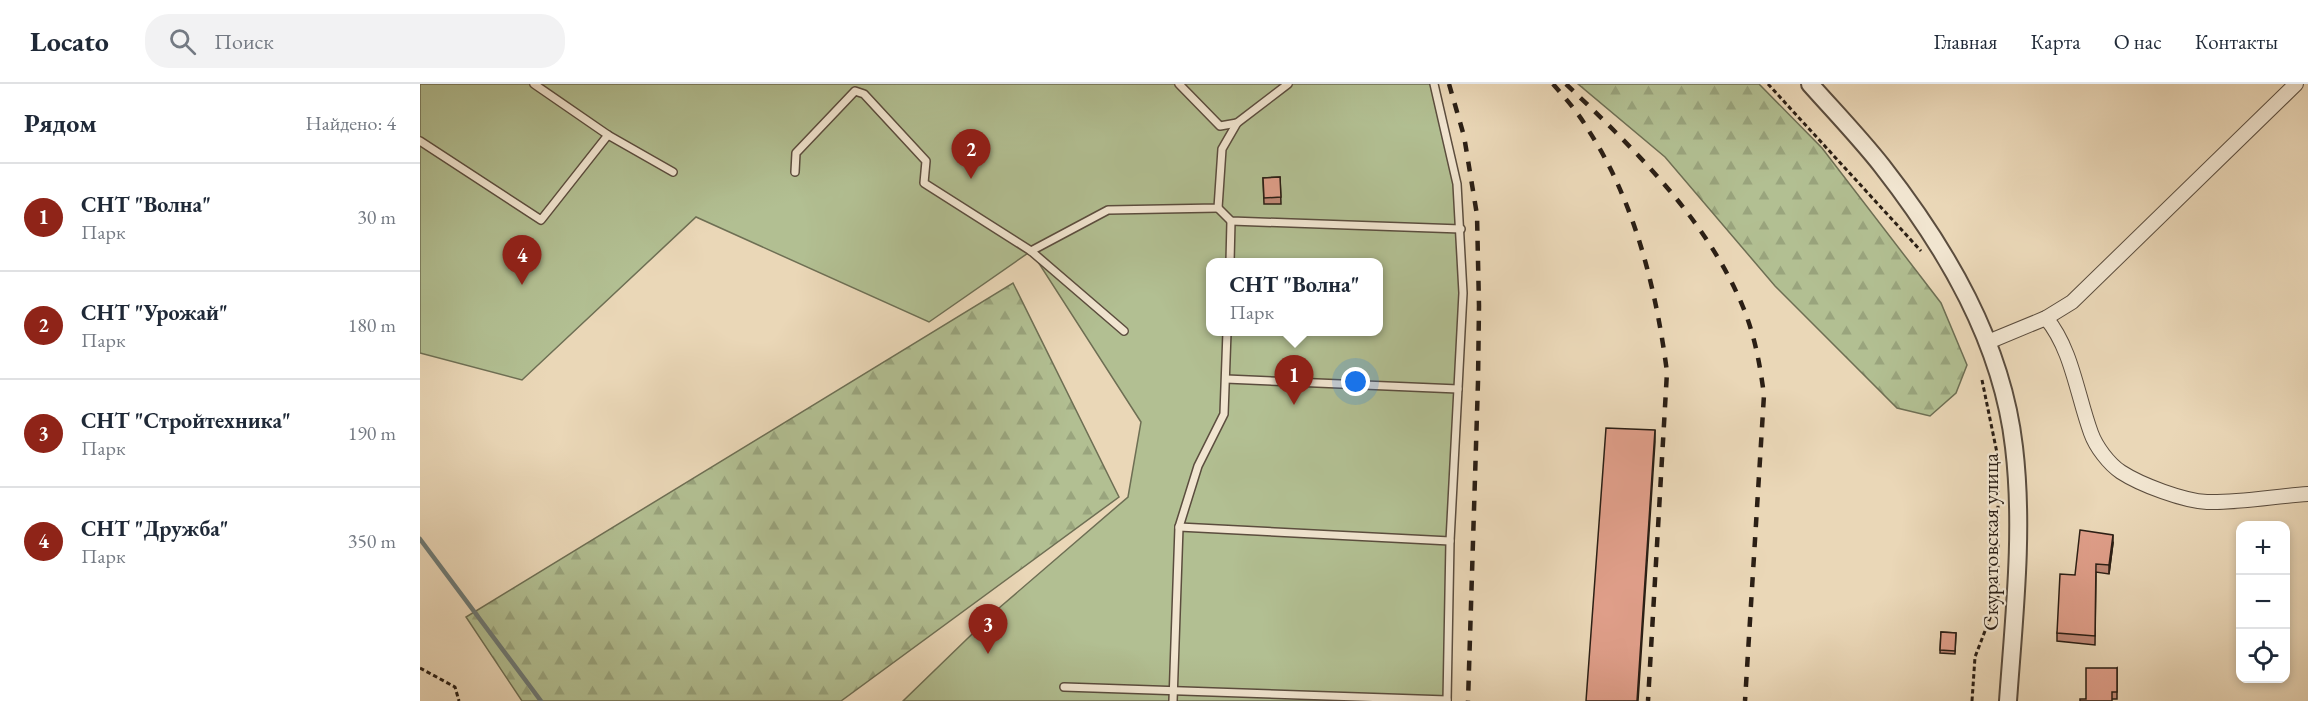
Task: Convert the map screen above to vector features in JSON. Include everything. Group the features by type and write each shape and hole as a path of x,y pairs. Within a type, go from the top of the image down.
{"street":[{"name":"Скуратовская улица","path":"1810,84 1882,166 1922,222 1957,276 1988,342 2005,395 2014,447 2017,514 2016,570 2008,701"},
{"path":"1988,342 2046,318 2072,302 2296,84"},
{"path":"2046,318 2056,330 2092,435 2104,455 2121,472 2177,496 2206,502 2308,494"}],"lane":[{"path":"534,84 608,135 674,172"},
{"path":"1179,84 1220,126 1237,123"},
{"path":"1218,208 1222,150 1237,123 1288,84"},
{"path":"1064,687 1447,700 1450,542 1463,293 1457,184 1434,84"},
{"path":"795,172 796,153 855,91 864,94 926,161 924,183 1031,251 1125,331"},
{"path":"420,141 541,220 608,135"},
{"path":"1031,251 1107,210 1218,208 1231,220 1461,229"},
{"path":"1230,258 1231,220"},
{"path":"1173,701 1179,527 1198,466 1224,414 1227,336"},
{"path":"1226,379 1458,389"},
{"path":"1179,527 1450,542"}],"path":[{"path":"1768,84 1922,252"},
{"path":"1972,701 1975,657 1998,597 1998,458 1979,371"},
{"path":"420,668 455,687 459,701"}],"green space":[{"path":"420,84 1434,84 1457,184 1463,293 1447,701 903,701 999,608 1128,497 1141,422 1031,251 929,322 696,217 522,380 420,353"},
{"path":"1578,84 1759,84 1822,148 1941,303 1967,365 1956,393 1930,416 1897,408 1775,286 1665,157"},
{"path":"1013,283 1119,497 841,701 522,701 466,617"}],"building":[{"path":"1280,177 1281,197 1264,198 1263,178"},
{"path":"1606,428 1655,430 1637,701 1586,701"},
{"path":"2080,530 2113,535 2109,565 2096,564 2095,636 2057,633 2060,574 2075,575"},
{"path":"1941,632 1956,633 1955,651 1940,650"},
{"path":"2086,668 2117,668 2117,692 2112,692 2112,701 2080,701 2080,699 2086,699"}],"waterway":[{"path":"420,539 541,701"}],"railway":[{"path":"1449,84 1464,136 1477,215 1478,382 1468,701"},
{"path":"1553,84 1583,122 1603,155 1630,214 1649,277 1667,372 1648,701"},
{"path":"1566,84 1643,160 1689,215 1728,275 1751,329 1764,395 1745,701"}],"place":[{"name":"СНТ \"Урожай\"","path":"971,179"},
{"name":"СНТ \"Дружба\"","path":"522,285"},
{"name":"СНТ \"Волна\"","path":"1294,405"},
{"name":"СНТ \"Стройтехника\"","path":"988,654"}]}
